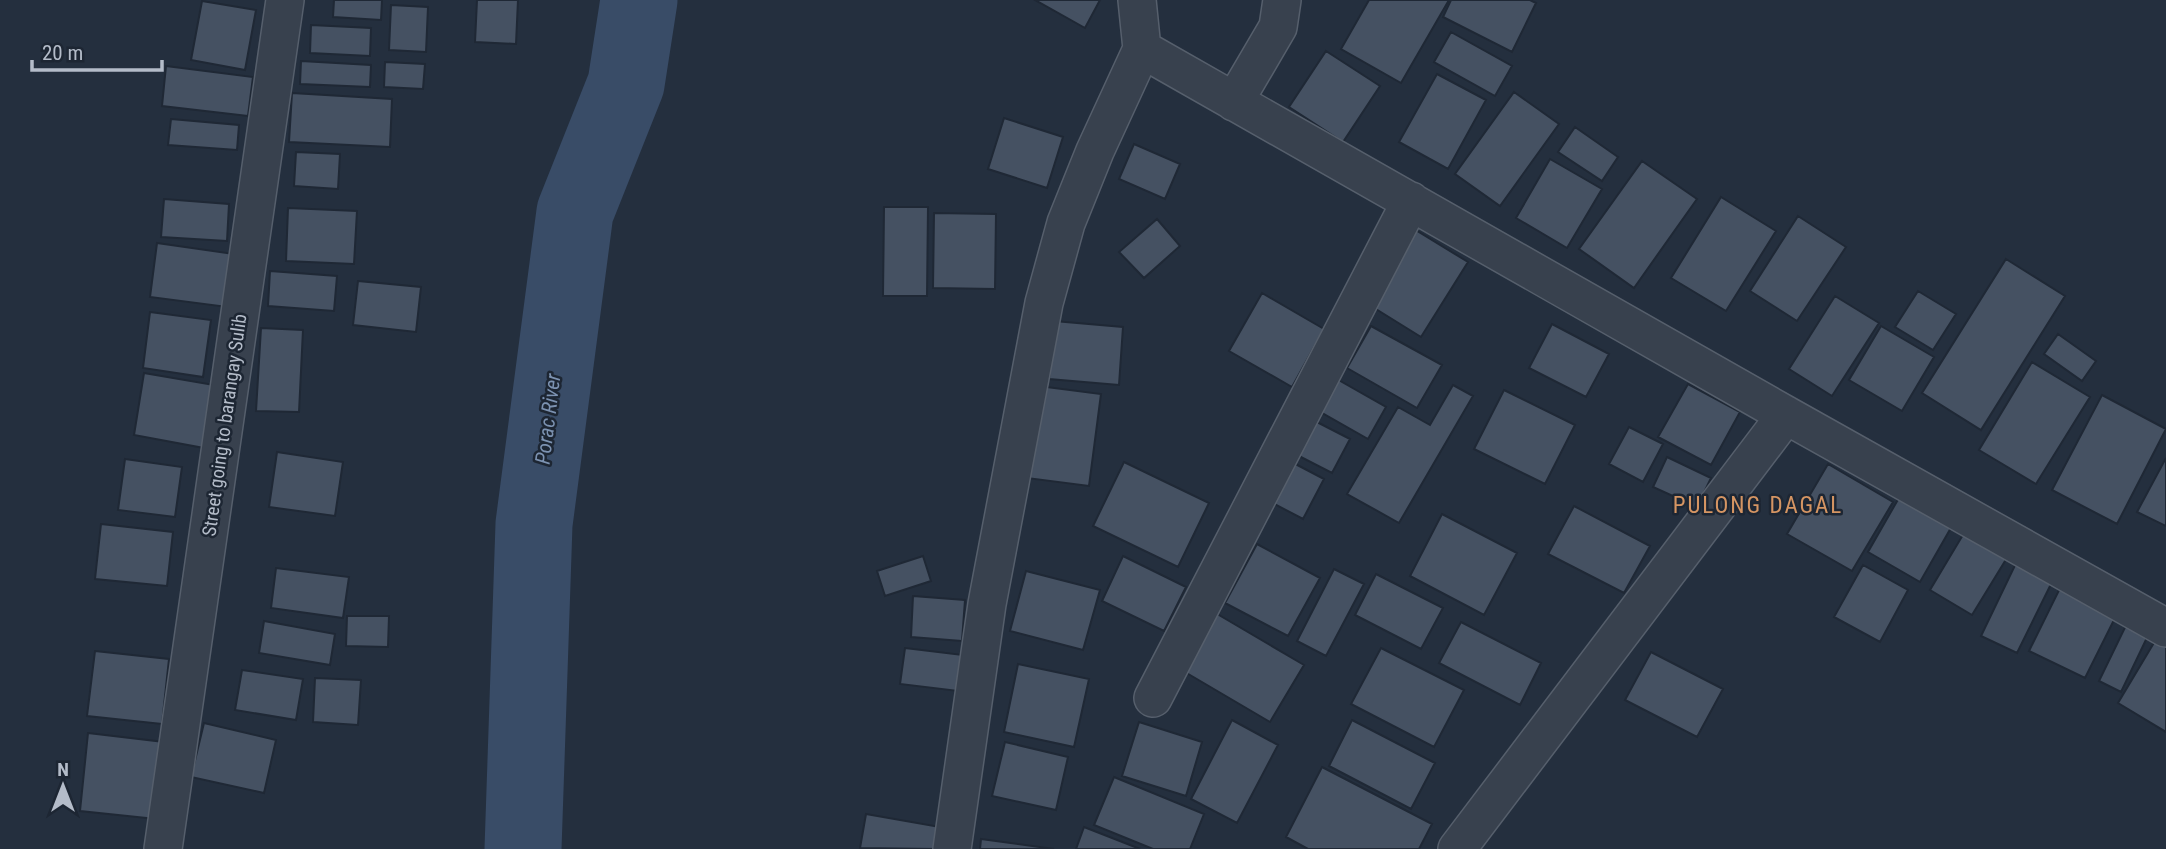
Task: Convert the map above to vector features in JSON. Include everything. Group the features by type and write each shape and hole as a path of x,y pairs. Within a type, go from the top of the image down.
{"street":[{"name":"Street going to barangay Sulib","path":"163,849 285,0"},
{"path":"952,849 987,604 1044,303 1066,223 1095,151 1142,49 1137,0"},
{"path":"1234,102 1278,27 1282,0"},
{"path":"1142,49 2166,628"},
{"path":"1153,698 1411,201"},
{"path":"1457,849 1786,415"}],"building":[{"path":"334,0 382,0 381,20 333,17"},
{"path":"477,0 518,0 516,44 475,42"},
{"path":"1035,0 1100,0 1085,28"},
{"path":"1369,0 1449,0 1401,83 1341,49"},
{"path":"1451,0 1530,0 1536,3 1512,52 1443,17"},
{"path":"202,1 256,10 245,70 191,60"},
{"path":"391,5 428,7 426,52 389,50"},
{"path":"311,25 371,28 370,56 310,53"},
{"path":"1451,32 1512,66 1495,96 1434,62"},
{"path":"1326,51 1380,86 1343,142 1289,107"},
{"path":"301,61 371,65 370,87 300,84"},
{"path":"385,62 425,64 423,89 384,87"},
{"path":"166,66 253,77 248,116 162,106"},
{"path":"1437,74 1486,100 1448,169 1399,142"},
{"path":"1514,92 1559,124 1500,206 1455,174"},
{"path":"292,93 392,99 390,147 289,142"},
{"path":"1004,118 1063,137 1047,188 988,169"},
{"path":"171,119 239,125 237,150 168,145"},
{"path":"1575,127 1618,157 1602,181 1558,152"},
{"path":"1134,144 1180,164 1165,199 1119,179"},
{"path":"296,152 340,154 338,189 294,186"},
{"path":"1550,159 1602,189 1567,248 1516,218"},
{"path":"1642,161 1697,199 1634,288 1579,249"},
{"path":"1721,197 1776,231 1726,311 1671,278"},
{"path":"164,199 229,204 227,241 161,237"},
{"path":"884,207 928,207 927,296 883,296"},
{"path":"288,208 357,211 354,264 286,261"},
{"path":"934,213 996,214 995,289 933,288"},
{"path":"1798,216 1846,247 1797,321 1750,291"},
{"path":"1157,219 1180,246 1144,278 1119,252"},
{"path":"1409,226 1468,262 1421,337 1363,301"},
{"path":"157,243 234,254 227,307 150,297"},
{"path":"2006,259 2065,296 1981,430 1922,393"},
{"path":"270,271 337,276 334,311 268,306"},
{"path":"358,281 421,287 416,332 353,325"},
{"path":"1918,291 1956,314 1933,350 1895,327"},
{"path":"1262,293 1324,329 1292,387 1229,351"},
{"path":"1835,296 1879,323 1832,396 1789,369"},
{"path":"150,312 211,320 203,377 143,368"},
{"path":"1054,321 1123,327 1119,385 1049,379"},
{"path":"1552,324 1609,354 1586,397 1529,368"},
{"path":"1371,326 1442,365 1417,408 1347,368"},
{"path":"1881,326 1934,357 1902,411 1849,380"},
{"path":"261,328 303,330 299,412 256,411"},
{"path":"2058,334 2096,361 2082,381 2044,354"},
{"path":"2032,362 2090,397 2036,484 1979,450"},
{"path":"144,373 214,385 204,448 134,435"},
{"path":"1335,378 1386,407 1368,439 1317,410"},
{"path":"1688,384 1740,412 1711,465 1658,437"},
{"path":"1031,385 1101,394 1089,486 1019,477"},
{"path":"1453,385 1473,396 1399,523 1347,494 1398,407 1430,425"},
{"path":"1504,390 1575,425 1545,484 1474,449"},
{"path":"2102,395 2166,429 2117,524 2052,490"},
{"path":"1313,420 1350,439 1332,473 1295,454"},
{"path":"1629,427 1663,444 1643,482 1609,464"},
{"path":"277,452 343,462 335,516 269,507"},
{"path":"1667,457 1711,478 1697,507 1653,487"},
{"path":"1284,458 1324,479 1303,519 1263,498"},
{"path":"2166,458 2166,526 2137,512"},
{"path":"125,459 182,467 175,517 118,510"},
{"path":"1124,462 1209,503 1178,567 1093,526"},
{"path":"1828,464 1893,502 1852,571 1787,534"},
{"path":"1904,489 1956,519 1920,582 1868,552"},
{"path":"1574,506 1650,546 1624,593 1548,554"},
{"path":"1442,514 1517,553 1484,615 1410,576"},
{"path":"1970,523 2013,548 1972,615 1930,590"},
{"path":"101,524 173,532 167,586 95,579"},
{"path":"1257,544 1320,578 1288,636 1225,603"},
{"path":"923,556 931,581 885,596 877,571"},
{"path":"1123,556 1186,587 1164,631 1102,601"},
{"path":"2018,559 2055,576 2017,653 1981,636"},
{"path":"1863,565 1908,590 1880,642 1834,617"},
{"path":"276,568 349,577 343,618 271,608"},
{"path":"1334,569 1364,584 1326,656 1297,641"},
{"path":"1026,571 1100,590 1083,650 1010,631"},
{"path":"1376,574 1443,608 1421,649 1355,615"},
{"path":"2065,578 2121,606 2085,678 2029,651"},
{"path":"913,596 965,600 962,641 911,637"},
{"path":"1207,608 1304,665 1270,722 1173,665"},
{"path":"2132,613 2154,623 2121,692 2099,681"},
{"path":"347,616 389,616 388,647 346,646"},
{"path":"264,621 335,634 330,665 259,653"},
{"path":"1461,622 1541,663 1520,705 1439,663"},
{"path":"2158,636 2166,640 2166,732 2118,703"},
{"path":"905,648 963,655 958,691 900,684"},
{"path":"1381,648 1464,690 1434,747 1351,704"},
{"path":"95,651 169,659 162,724 87,716"},
{"path":"1651,652 1723,689 1697,737 1625,700"},
{"path":"1018,664 1089,679 1074,747 1004,732"},
{"path":"242,670 303,679 296,720 235,710"},
{"path":"315,678 361,680 358,725 313,722"},
{"path":"1232,720 1278,745 1237,823 1191,799"},
{"path":"1352,720 1435,763 1411,809 1329,766"},
{"path":"1139,722 1202,742 1186,796 1122,776"},
{"path":"204,723 276,740 264,793 191,777"},
{"path":"88,733 164,742 156,819 80,811"},
{"path":"1005,742 1068,757 1056,810 992,796"},
{"path":"1322,767 1432,824 1419,849 1308,849 1286,837"},
{"path":"1114,777 1204,814 1190,849 1153,849 1094,825"},
{"path":"866,814 940,827 936,849 860,848"},
{"path":"1084,827 1140,849 1076,849"},
{"path":"981,839 1054,849 980,849"}],"waterway":[{"name":"Porac River","path":"523,849 534,524 575,212 626,84 639,0"}],"district":[{"name":"PULONG DAGAL","path":"1758,505"}]}
